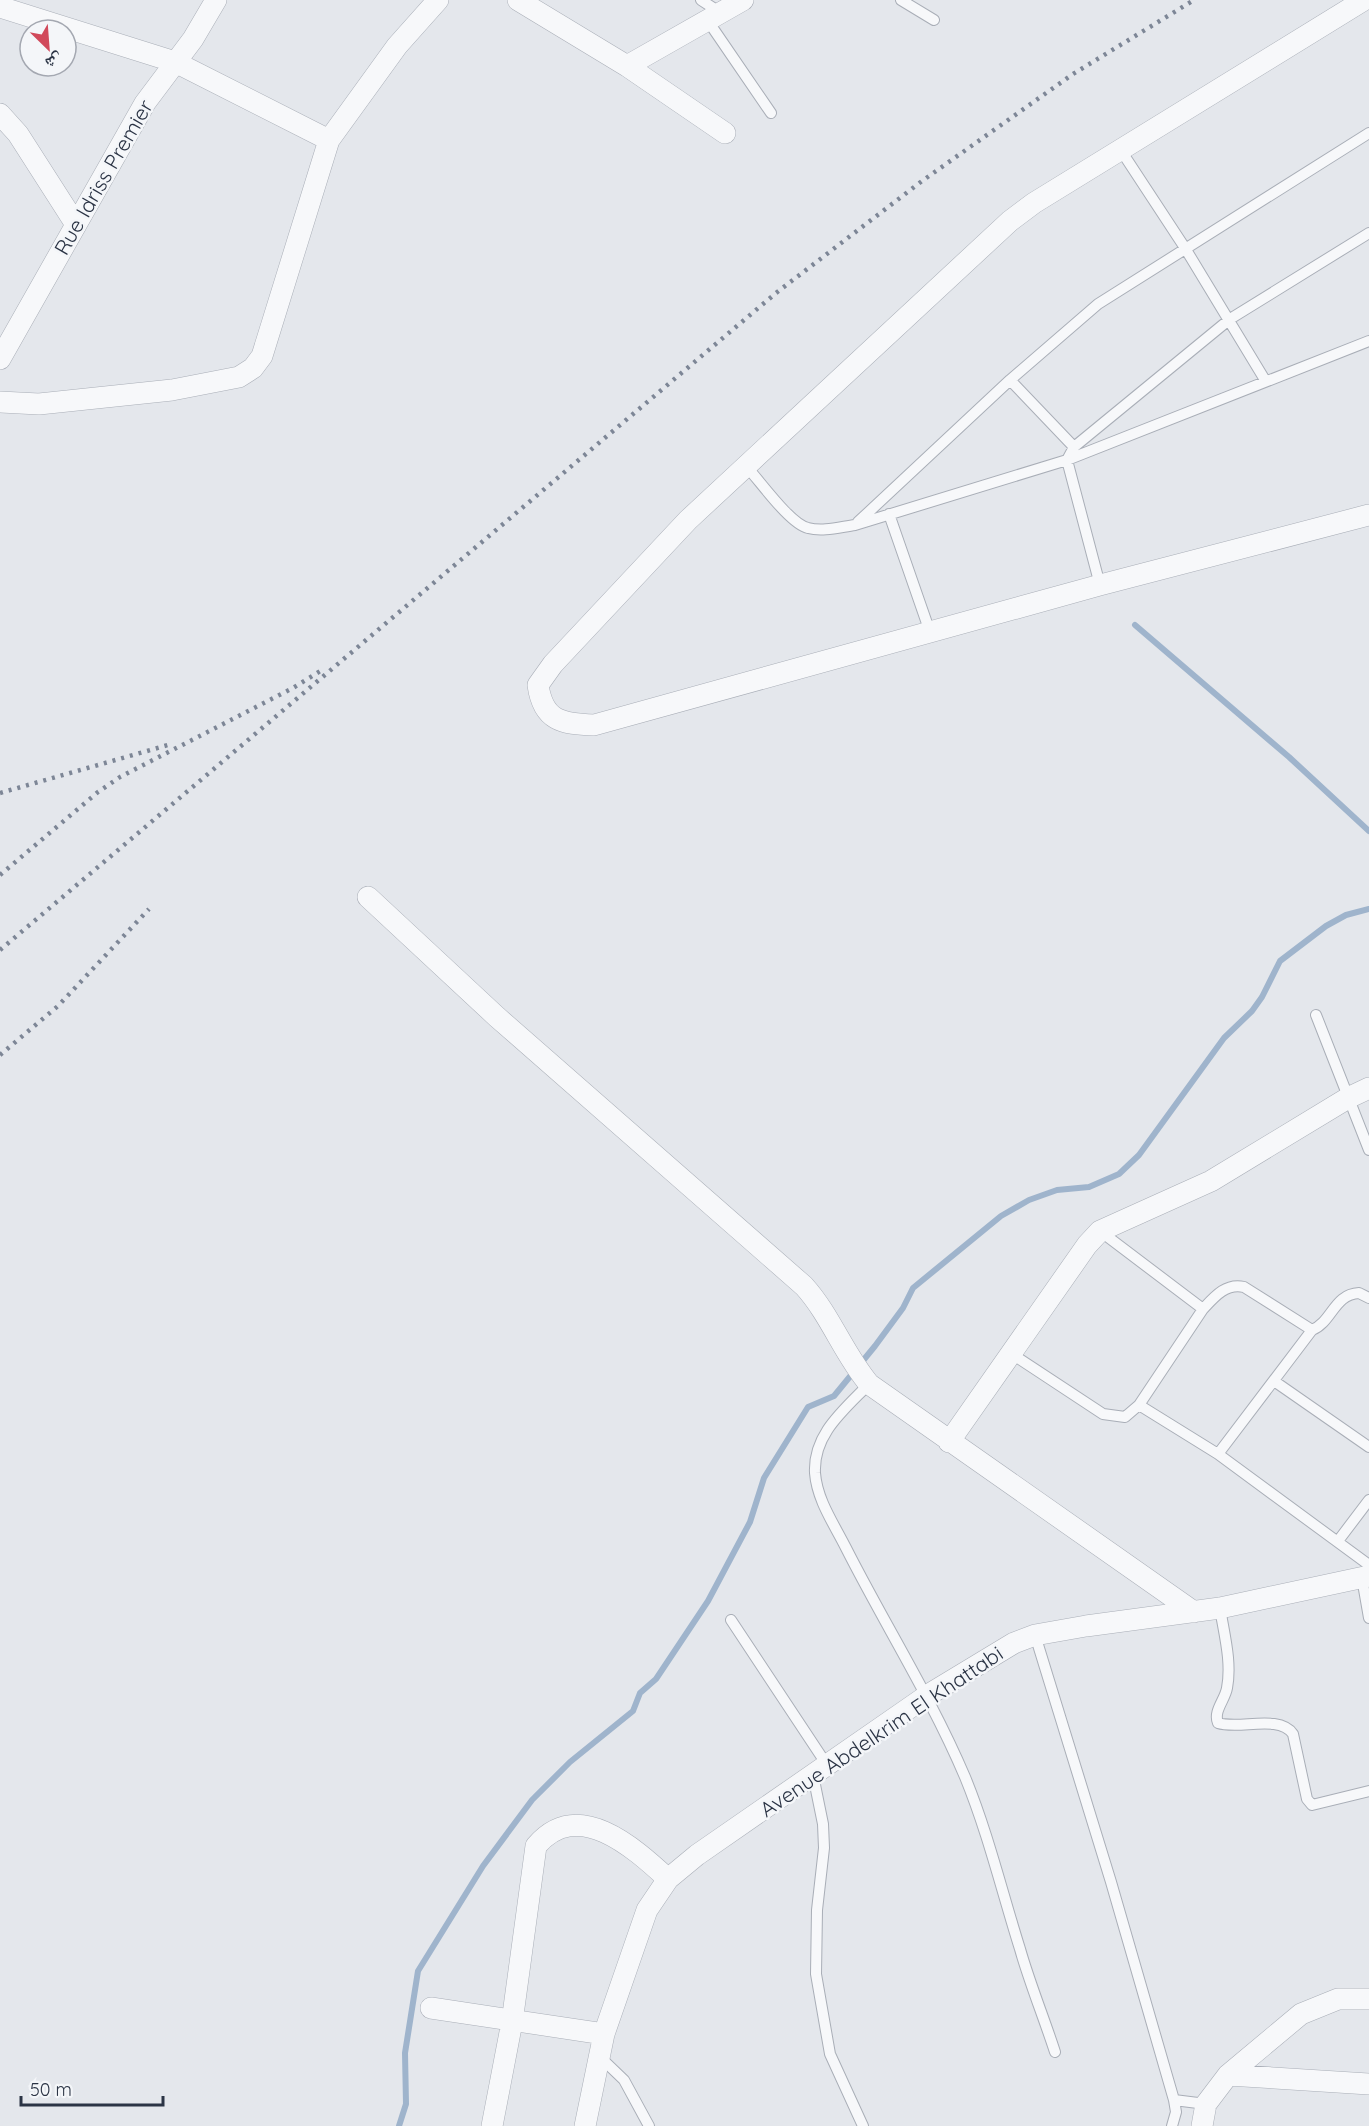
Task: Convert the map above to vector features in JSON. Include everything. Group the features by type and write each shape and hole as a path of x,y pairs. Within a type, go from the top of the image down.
{"street":[{"path":"20,0 37,18"},
{"name":"Rue Idriss Premier","path":"0,359 145,103 193,39 216,0"},
{"path":"0,402 39,404 151,392 239,377 253,368 262,356 329,140 397,46 438,0"},
{"path":"518,0 627,66 725,133"},
{"path":"627,66 743,0"},
{"path":"1364,0 1034,202 1010,221 688,520 553,664 538,685 540,701 549,714 566,724 594,725 1100,585 1369,515"},
{"path":"0,7 31,18"},
{"path":"78,33 175,62 329,140"},
{"path":"0,114 18,134 75,223"},
{"path":"368,897 497,1017 804,1286 822,1305 836,1336 869,1384 1194,1612"},
{"path":"949,1442 1087,1245 1100,1231 1211,1181 1348,1098 1369,1088"},
{"name":"Avenue Abdelkrim El Khattabi","path":"585,2126 604,2034 647,1910 668,1879 820,1770 927,1695 1014,1642 1035,1635 1086,1626 1220,1608 1367,1573"},
{"path":"492,2126 512,2022 536,1846 543,1838 560,1827 578,1825 605,1832 636,1850 668,1879"},
{"path":"1202,2126 1206,2104 1228,2075 1301,2014 1338,1999 1369,1999"},
{"path":"431,2008 512,2022 604,2034"},
{"path":"1228,2075 1369,2084"}],"lane":[{"path":"701,0 715,17 771,113"},
{"path":"901,0 934,20"},
{"path":"855,525 1010,380 1098,304 1369,134"},
{"path":"1120,149 1185,248 1265,380"},
{"path":"1100,585 1067,460 1074,447 1230,320 1369,233"},
{"path":"746,466 795,521 806,528 822,530 855,525 1067,460 1369,340"},
{"path":"1010,380 1074,447"},
{"path":"889,514 930,632"},
{"path":"1316,1015 1369,1150"},
{"path":"1100,1231 1203,1309"},
{"path":"1012,1354 1103,1414 1125,1417 1139,1405 1203,1309 1225,1288 1234,1284 1244,1287 1312,1330"},
{"path":"1218,1454 1312,1330 1324,1322 1345,1297 1359,1293 1369,1298"},
{"path":"1274,1382 1368,1444"},
{"path":"869,1384 819,1442 815,1457 817,1486 870,1597 927,1695 965,1777 984,1827 1021,1952 1055,2052"},
{"path":"1139,1405 1218,1454 1338,1541 1367,1573 1369,1618"},
{"path":"1338,1541 1369,1500"},
{"path":"1220,1608 1228,1658 1227,1689 1217,1715 1218,1723 1234,1726 1274,1725 1288,1728 1293,1734 1307,1799 1312,1805 1369,1791"},
{"path":"731,1620 820,1770 824,1848 817,1919 818,1985 830,2054 863,2126"},
{"path":"1035,1635 1111,1882 1174,2100 1176,2112 1172,2126"},
{"path":"599,2056 624,2080 649,2126"},
{"path":"1174,2100 1206,2104"}],"waterway":[{"path":"1135,625 1289,757 1369,831"},
{"path":"399,2126 406,2104 405,2053 418,1971 483,1866 532,1800 570,1762 633,1711 640,1693 656,1679 708,1601 750,1522 764,1478 808,1407 834,1396 903,1308 913,1288 1001,1216 1029,1200 1057,1190 1089,1187 1119,1174 1139,1155 1224,1038 1252,1011 1262,997 1280,961 1326,926 1346,915 1369,909"}],"railway":[{"path":"0,950 776,293 922,181 1073,74 1194,0"},
{"path":"0,875 98,792 120,777 293,688 322,670"},
{"path":"0,793 168,745"},
{"path":"0,1055 58,1006 149,909"}]}
